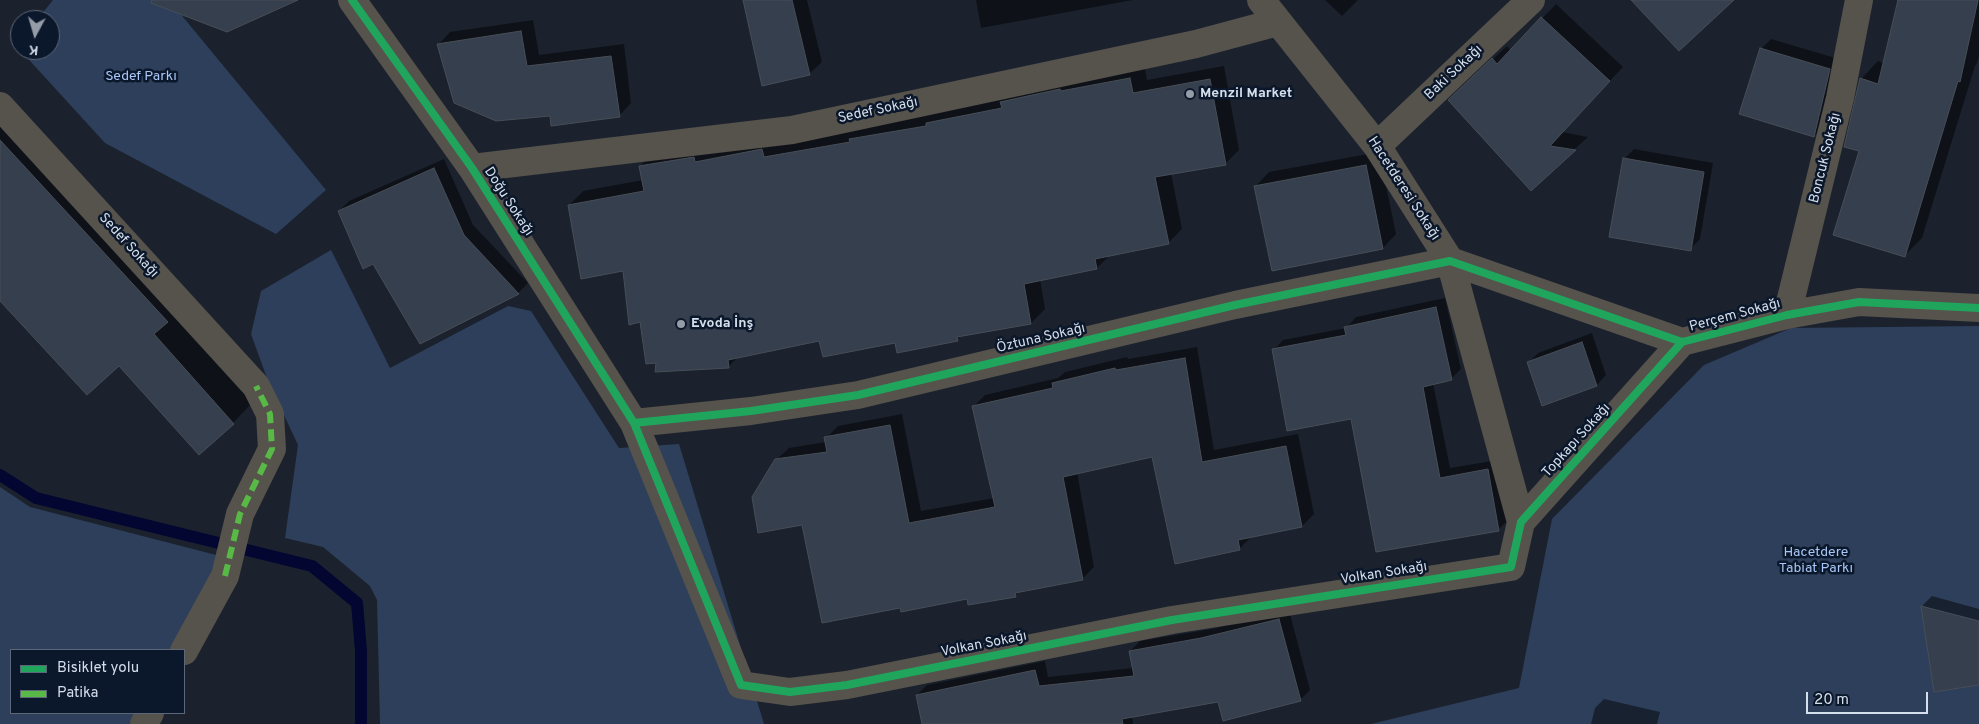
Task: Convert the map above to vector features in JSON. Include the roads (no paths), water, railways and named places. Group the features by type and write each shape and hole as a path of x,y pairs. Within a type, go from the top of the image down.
{"street":[{"name":"Doğu Sokağı","path":"352,0 472,168 634,424"},
{"name":"Hacetderesi Sokağı","path":"1261,0 1377,146 1450,261 1521,522"},
{"name":"Baki Sokağı","path":"1377,146 1531,0"},
{"name":"Boncuk Sokağı","path":"1787,314 1840,98 1859,0"},
{"name":"Sedef Sokağı","path":"472,168 792,130 1196,44 1278,22"},
{"name":"Sedef Sokağı","path":"0,106 256,386 270,414 272,449 240,514 225,576 185,649"},
{"name":"Perçem Sokağı","path":"1450,261 1682,342 1787,314 1859,302 1979,308"},
{"name":"Öztuna Sokağı","path":"634,424 751,411 858,395 1235,305 1450,261"},
{"name":"Topkapı Sokağı","path":"1511,567 1521,522 1682,342"},
{"name":"Volkan Sokağı","path":"634,424 741,685 790,692 847,685 1172,620 1511,567"}],"waterway":[{"path":"0,475 36,498 312,566 357,603 361,651 361,724"}],"place":[{"name":"Menzil Market","path":"1190,94"},
{"name":"Evoda İnş","path":"681,324"}],"park label":[{"name":"Sedef Parkı","path":"141,77"},
{"name":"Hacetdere Tabiat Parkı","path":"1816,562"}]}
